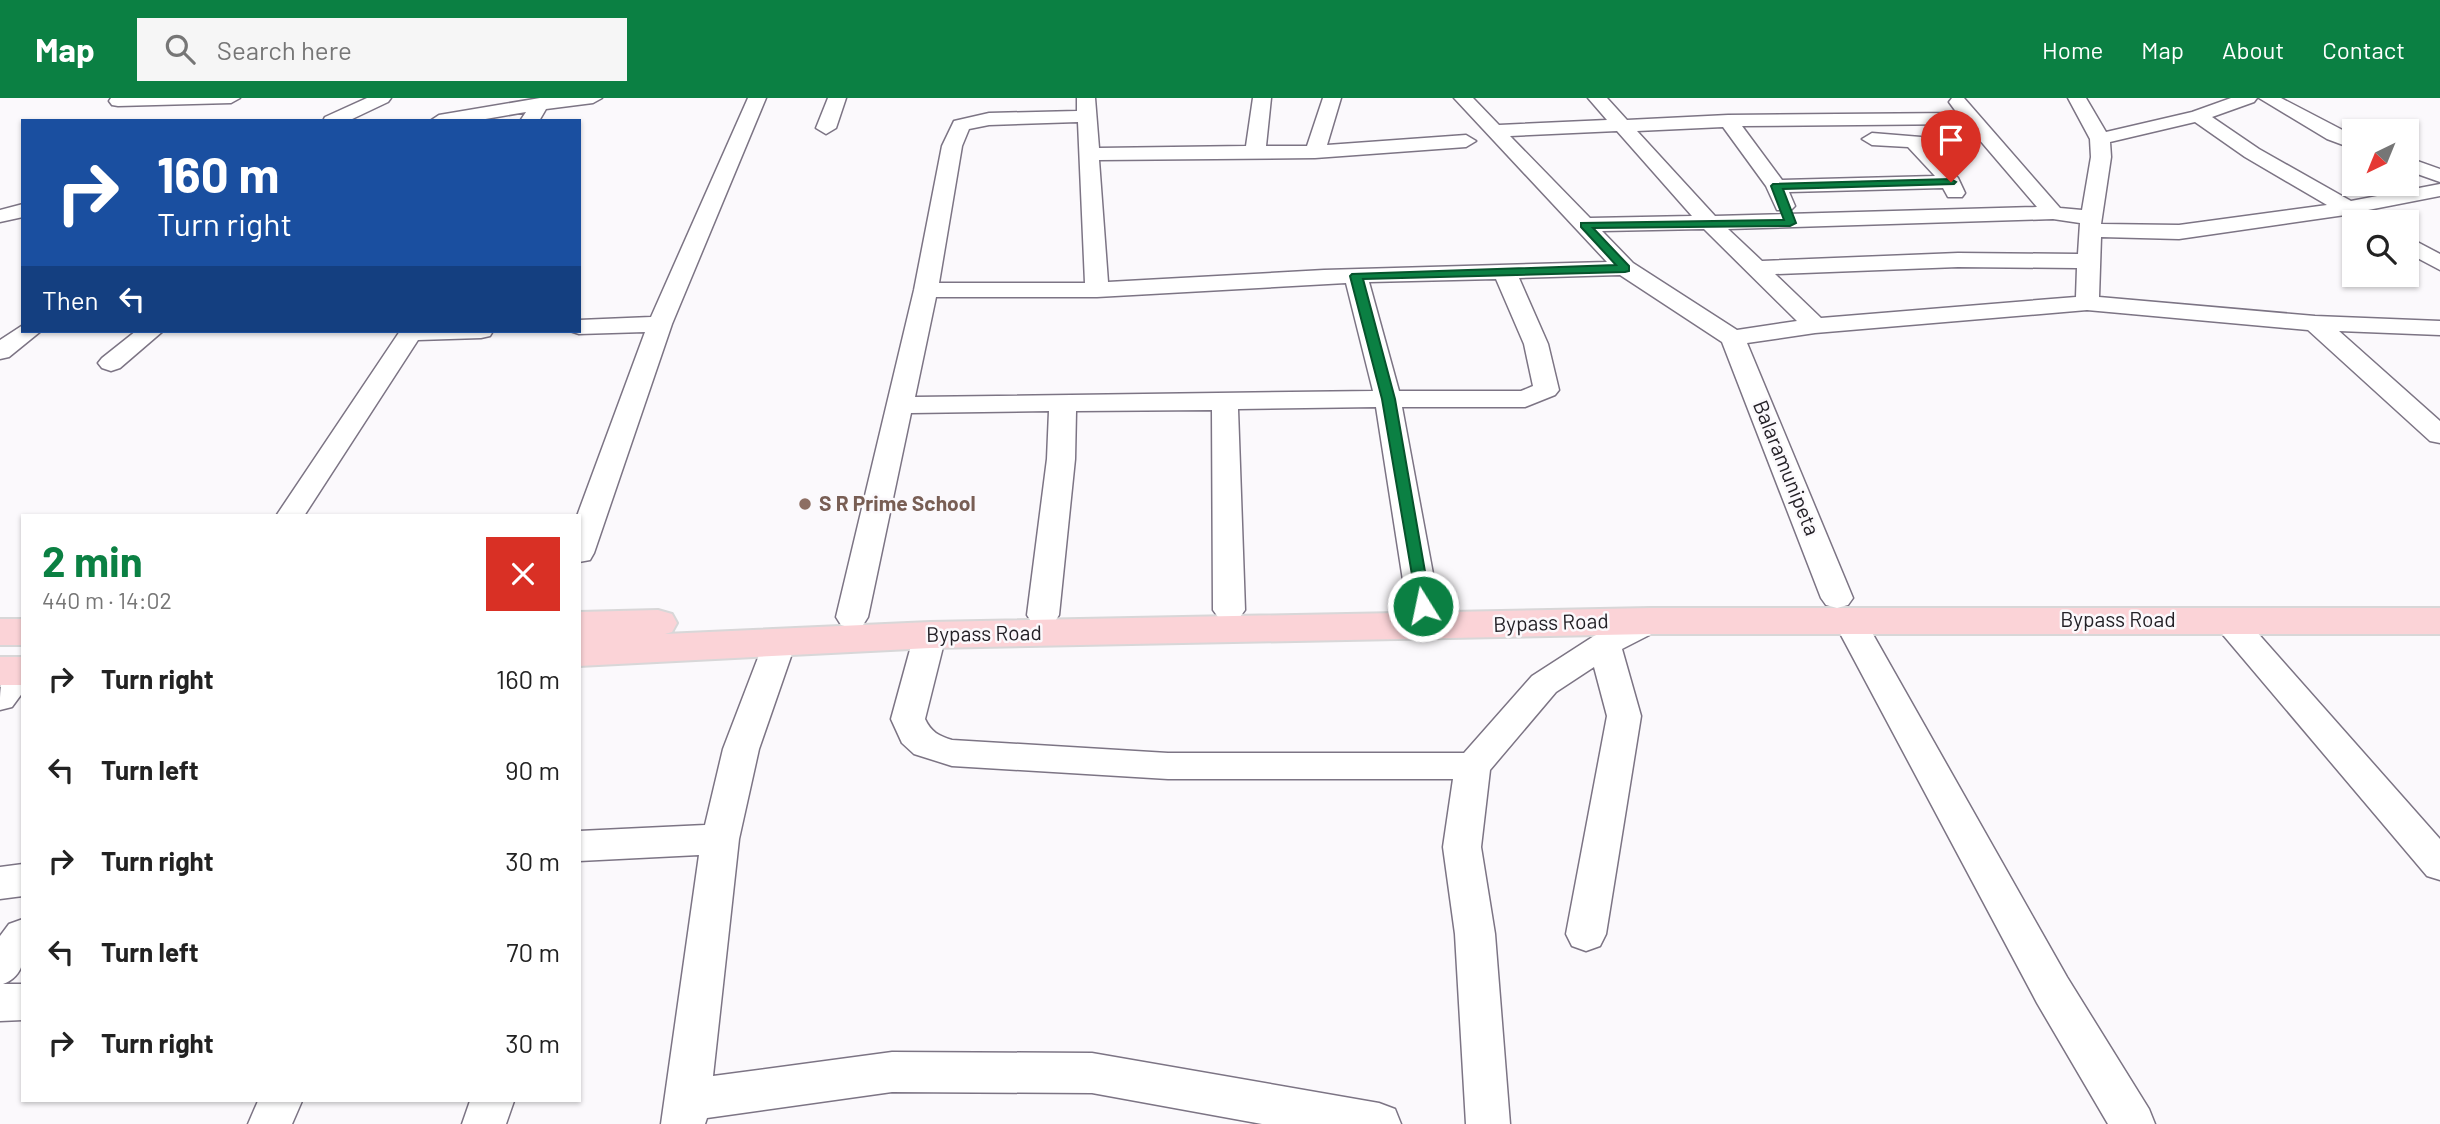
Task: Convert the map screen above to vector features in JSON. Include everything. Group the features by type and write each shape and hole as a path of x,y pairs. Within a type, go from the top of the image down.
{"main road":[{"name":"Bypass Road","path":"581,625 1423,606 1844,610 2440,596"},
{"name":"Bypass Road","path":"581,652 929,635 1650,621 1844,610 1964,620 2440,621"},
{"path":"0,632 21,632"}],"street":[{"path":"118,101 231,98"},
{"path":"471,118 540,104 593,98"},
{"path":"581,547 660,324 757,98"},
{"path":"827,128 837,98"},
{"path":"1255,152 1262,98"},
{"path":"1315,152 1332,98"},
{"path":"1597,98 1709,222 1815,326"},
{"path":"1955,98 2053,212"},
{"path":"2077,98 2100,139 2101,157 2091,224 2087,303"},
{"path":"2100,139 2248,98"},
{"path":"2268,98 2342,138"},
{"path":"1465,99 1489,99"},
{"path":"1465,99 1625,268 1733,338 1815,326 2087,303 2315,323 2440,328"},
{"path":"336,119 374,100"},
{"path":"531,119 540,104"},
{"path":"852,617 926,290 952,146 961,125 1087,107 1097,290"},
{"path":"2206,108 2252,153 2352,210"},
{"path":"1495,131 1728,121 1971,118"},
{"path":"1728,121 1776,186 1790,223"},
{"path":"1857,139 1914,141 1951,182 1952,189 1977,217"},
{"path":"1090,154 1315,152 1466,141"},
{"path":"2419,168 2440,176"},
{"path":"1776,186 1951,182"},
{"path":"1584,225 1790,223 2053,212 2091,224 2179,232 2349,208 2440,190"},
{"path":"0,216 21,211"},
{"path":"2419,251 2440,263"},
{"path":"1756,268 1958,260 2088,261"},
{"path":"926,290 1097,290 1356,276 1625,268"},
{"path":"900,405 1525,399 1546,390 1545,370 1537,344 1505,272"},
{"path":"1356,276 1388,399 1423,606"},
{"path":"2315,323 2440,435"},
{"path":"581,327 660,324"},
{"path":"0,352 26,333"},
{"path":"111,363 148,333"},
{"path":"291,514 411,333"},
{"name":"Balaramunipeta","path":"1733,338 1844,610 2052,990 2133,1124"},
{"path":"1043,615 1061,459 1063,402"},
{"path":"1225,402 1229,610"},
{"path":"1488,1124 1475,934 1462,847 1473,766 1544,684 1605,644 1650,621"},
{"path":"2230,621 2440,865"},
{"path":"929,635 908,719 914,734 926,745 952,753 1168,766 1473,766"},
{"path":"780,642 741,749 720,839 686,1112 892,1072 1092,1073 1379,1124"},
{"path":"1586,934 1624,716 1605,644"},
{"path":"581,846 720,839"},
{"path":"0,883 21,880"},
{"path":"0,968 21,939"},
{"path":"0,1003 21,1002"},
{"path":"270,1124 280,1102"},
{"path":"484,1124 492,1102"}],"place":[{"name":"S R Prime School","path":"805,504"}],"route":[{"path":"1423,606 1388,399 1356,276 1625,268 1584,225 1790,223 1776,186 1951,182"}]}
